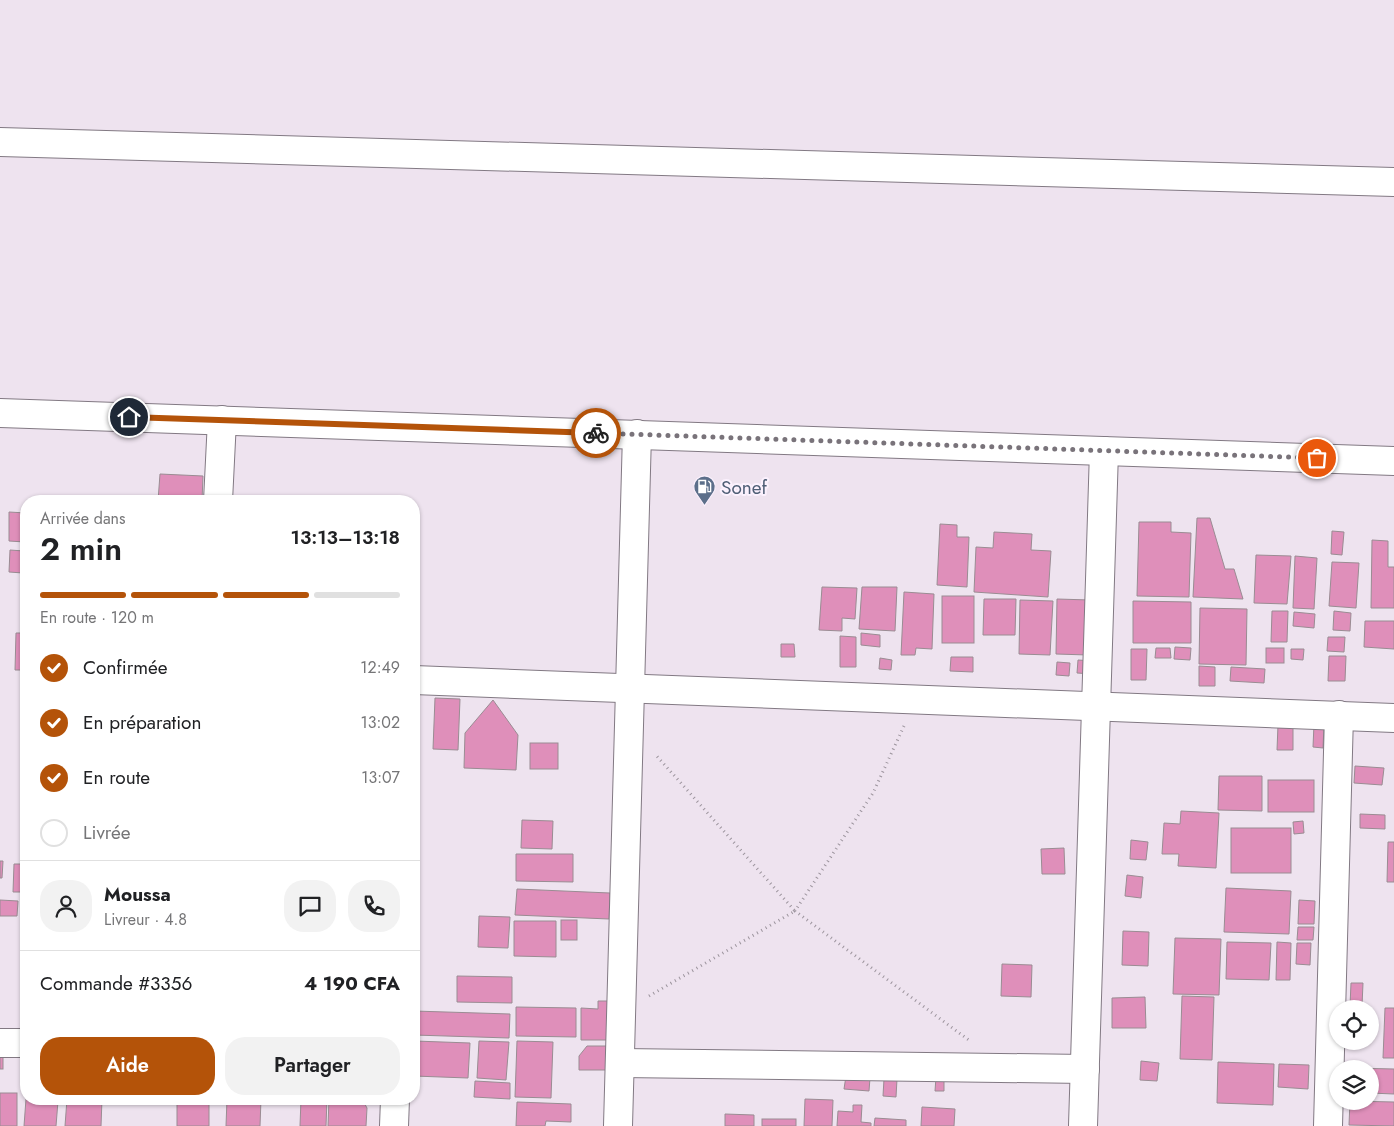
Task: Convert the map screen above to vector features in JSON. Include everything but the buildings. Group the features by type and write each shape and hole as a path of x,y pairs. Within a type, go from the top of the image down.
{"street":[{"path":"0,142 1394,182"},
{"path":"0,412 1394,460"},
{"path":"218,495 222,420"},
{"path":"618,1126 623,1011 637,434"},
{"path":"1083,1126 1104,451"},
{"path":"420,680 1394,718"},
{"path":"1328,1126 1339,715"},
{"path":"0,1042 20,1043"},
{"path":"621,1063 1085,1069"},
{"path":"394,1126 395,1105"}],"path":[{"path":"623,1011 795,911 873,794 916,699"},
{"path":"630,724 795,911 974,1043"}],"way so far":[{"path":"596,433 1317,458"}],"place":[{"name":"Sonef","path":"705,506"}],"route":[{"path":"129,417 596,433"}]}
